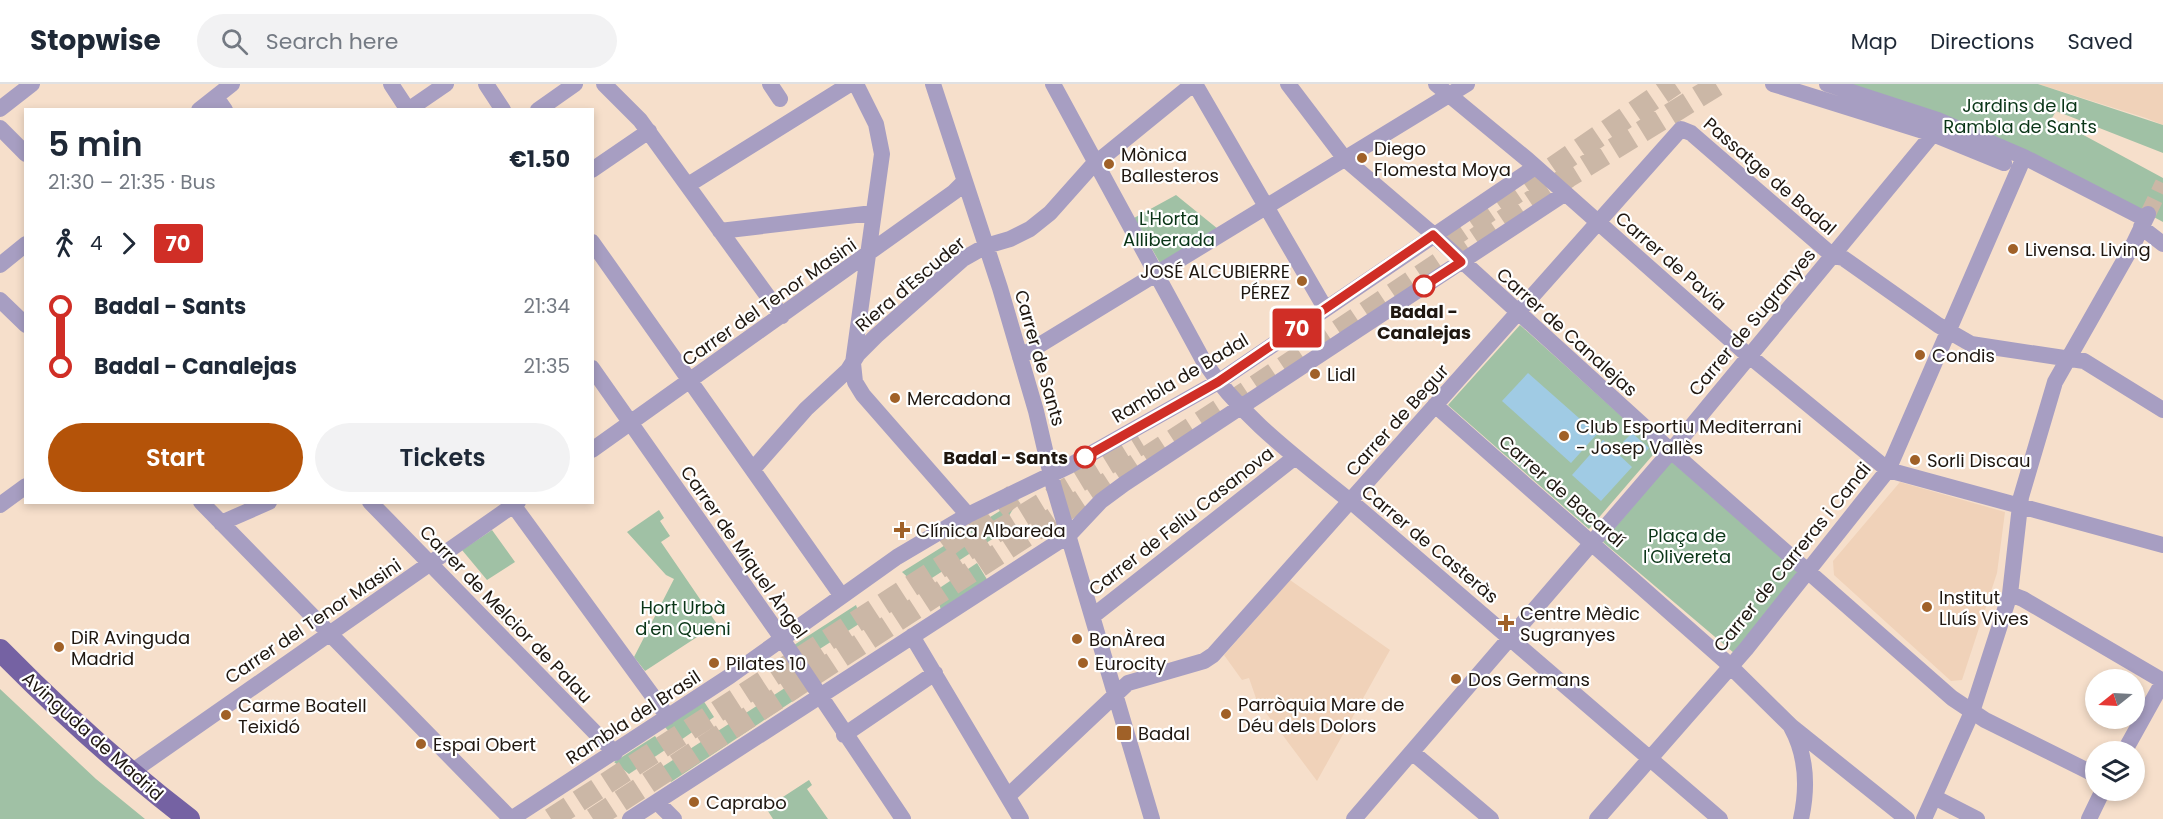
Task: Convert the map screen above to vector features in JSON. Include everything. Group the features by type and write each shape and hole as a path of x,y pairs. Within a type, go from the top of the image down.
{"main road":[{"name":"Avinguda de Madrid","path":"0,650 37,689 130,773 189,819"}],"street":[{"path":"0,109 33,84"},
{"path":"205,108 220,103 232,84"},
{"path":"391,84 407,108"},
{"path":"411,108 446,84"},
{"path":"486,84 502,108"},
{"path":"540,108 575,84"},
{"path":"604,84 649,131 782,316"},
{"path":"688,185 850,84"},
{"path":"856,84 876,124 881,147 881,173 873,213 853,363 858,389 968,515"},
{"name":"Carrer de Sants","path":"933,84 1020,357 1036,411 1050,475 1152,819"},
{"name":"Carrer de Casteràs","path":"1053,84 1218,382 1240,407 1294,458 1351,501 1720,819"},
{"path":"1194,84 1325,308"},
{"name":"Riera d'Escuder","path":"753,468 876,336 954,267 986,246 1010,239 1030,229 1050,213 1096,163 1194,84"},
{"name":"Carrer de Canalejas","path":"1287,84 1345,159 1433,235 1518,314 1808,572 1972,712 2085,769"},
{"name":"Carrer de Pavia","path":"1436,84 1535,167 1748,354 1888,470 2163,545"},
{"path":"1020,357 1467,84"},
{"path":"1773,84 1935,127 2004,163"},
{"path":"1827,84 1935,127 2024,157 2145,220 2163,244"},
{"name":"Carrer de Sugranyes","path":"1354,819 1671,451 1748,354 1833,256 1935,127"},
{"path":"0,128 24,152"},
{"name":"Passatge de Badal","path":"1682,129 1691,133 1833,256 1843,258 1971,344 2084,362 2163,410"},
{"name":"Carrer de Begur","path":"1008,796 1128,683 1209,659 1599,225 1682,129"},
{"path":"594,169 649,131"},
{"name":"Carrer de Carreras i Candi","path":"1597,819 1808,572 1888,470 2024,157"},
{"name":"Rambla de Badal","path":"1050,475 1218,382 1535,167"},
{"name":"Carrer del Tenor Masini","path":"594,449 868,256 964,182"},
{"path":"630,819 1069,535 1101,501 1564,194"},
{"path":"720,231 873,213"},
{"path":"1924,819 1972,712 2010,594 2020,505 2055,382 2145,220"},
{"path":"594,245 842,595"},
{"path":"0,265 24,246"},
{"path":"0,300 24,323"},
{"name":"Carrer de Miquel Àngel","path":"594,371 782,639 819,698 903,819"},
{"name":"Carrer de Bacardí","path":"1435,405 1729,665 1791,726 1907,819"},
{"name":"Carrer de Feliu Casanova","path":"1093,616 1294,458"},
{"name":"Rambla del Brasil","path":"511,819 615,753 782,639 842,595 968,515 1050,475"},
{"path":"4,495 24,487"},
{"path":"203,504 511,819"},
{"path":"221,523 265,504"},
{"name":"Carrer de Melcior de Palau","path":"372,504 615,753"},
{"path":"514,504 668,717"},
{"name":"Carrer del Tenor Masini","path":"130,773 514,504"},
{"path":"2010,594 2023,599 2163,681 2130,741"},
{"path":"912,636 1021,819"},
{"path":"844,735 935,673"},
{"path":"1791,726 1797,738 1805,768 1806,784 1801,819"},
{"path":"1412,752 1491,819"},
{"path":"1934,797 1977,819"},
{"path":"2089,819 2098,801"},
{"path":"657,802 674,819"}],"shaded area":[{"path":"2038,84 2163,84 2163,125 2146,118"},
{"name":"Institut Lluís Vives","path":"1900,482 2005,512 1997,573 1962,680 1951,681 1834,575 1833,561"},
{"path":"1290,580 1390,650 1317,781 1257,701 1249,678 1242,680 1224,655"}],"green space":[{"name":"Jardins de la Rambla de Sants","path":"1844,84 2038,84 2163,125 2163,153 2056,111 2052,118 2163,178 2163,222 2104,190"},
{"name":"L'Horta Alliberada","path":"1176,195 1218,229 1160,263 1134,218"},
{"name":"Club Esportiu Mediterrani - Josep Vallès","path":"1520,325 1658,449 1589,529 1448,405"},
{"name":"Plaça de l'Olivereta","path":"1671,461 1801,575 1734,653 1603,542"},
{"path":"1019,499 997,536 918,587 902,572"},
{"name":"Hort Urbà d'en Queni","path":"659,510 664,518 660,521 670,536 661,542 717,624 645,671 634,657 674,579 666,575 627,532"},
{"path":"492,530 515,562 487,580 462,550"},
{"path":"977,563 988,581 941,610 935,591"},
{"path":"856,605 862,622 804,659 794,645"},
{"path":"791,684 799,697 671,782 662,767"},
{"path":"0,689 96,779 145,819 0,819"},
{"path":"703,700 714,717 678,742 664,726"},
{"path":"655,736 665,750 629,774 614,762"},
{"path":"809,780 812,785 807,789 828,819 773,819 766,808"}],"water":[{"path":"1528,373 1597,434 1571,463 1502,401"},
{"path":"1632,433 1649,448 1640,457 1623,442"},
{"path":"1603,440 1632,467 1601,501 1572,475"}],"tunnel":[{"path":"1444,242 1675,84"},
{"path":"593,819 1236,399 1568,177 1719,84"},
{"path":"2148,214 2163,183"},
{"path":"551,819 973,546 1142,443"},
{"path":"945,548 1014,495"}],"bus line":[{"name":"70","path":"1085,457 1149,422 1209,385 1218,382 1433,235 1461,262 1424,286"}],"place":[{"name":"Diego Flomesta Moya","path":"1362,158"},
{"name":"Mònica Ballesteros","path":"1109,164"},
{"name":"Livensa. Living","path":"2013,249"},
{"name":"JOSÉ ALCUBIERRE PÉREZ","path":"1302,281"},
{"name":"Badal - Canalejas","path":"1424,286"},
{"name":"Condis","path":"1920,355"},
{"name":"Lidl","path":"1315,374"},
{"name":"Mercadona","path":"895,398"},
{"name":"Club Esportiu Mediterrani - Josep Vallès","path":"1564,436"},
{"name":"Badal - Sants","path":"1085,457"},
{"name":"Sorli Discau","path":"1915,460"},
{"name":"Clínica Albareda","path":"902,530"},
{"name":"Institut Lluís Vives","path":"1927,607"},
{"name":"Centre Mèdic Sugranyes","path":"1506,623"},
{"name":"BonÀrea","path":"1077,639"},
{"name":"DiR Avinguda Madrid","path":"59,647"},
{"name":"Pilates 10","path":"714,663"},
{"name":"Eurocity","path":"1083,663"},
{"name":"Dos Germans","path":"1456,679"},
{"name":"Parròquia Mare de Déu dels Dolors","path":"1226,714"},
{"name":"Carme Boatell Teixidó","path":"226,715"},
{"name":"Badal","path":"1124,733"},
{"name":"Espai Obert","path":"421,744"},
{"name":"Caprabo","path":"694,802"}]}
